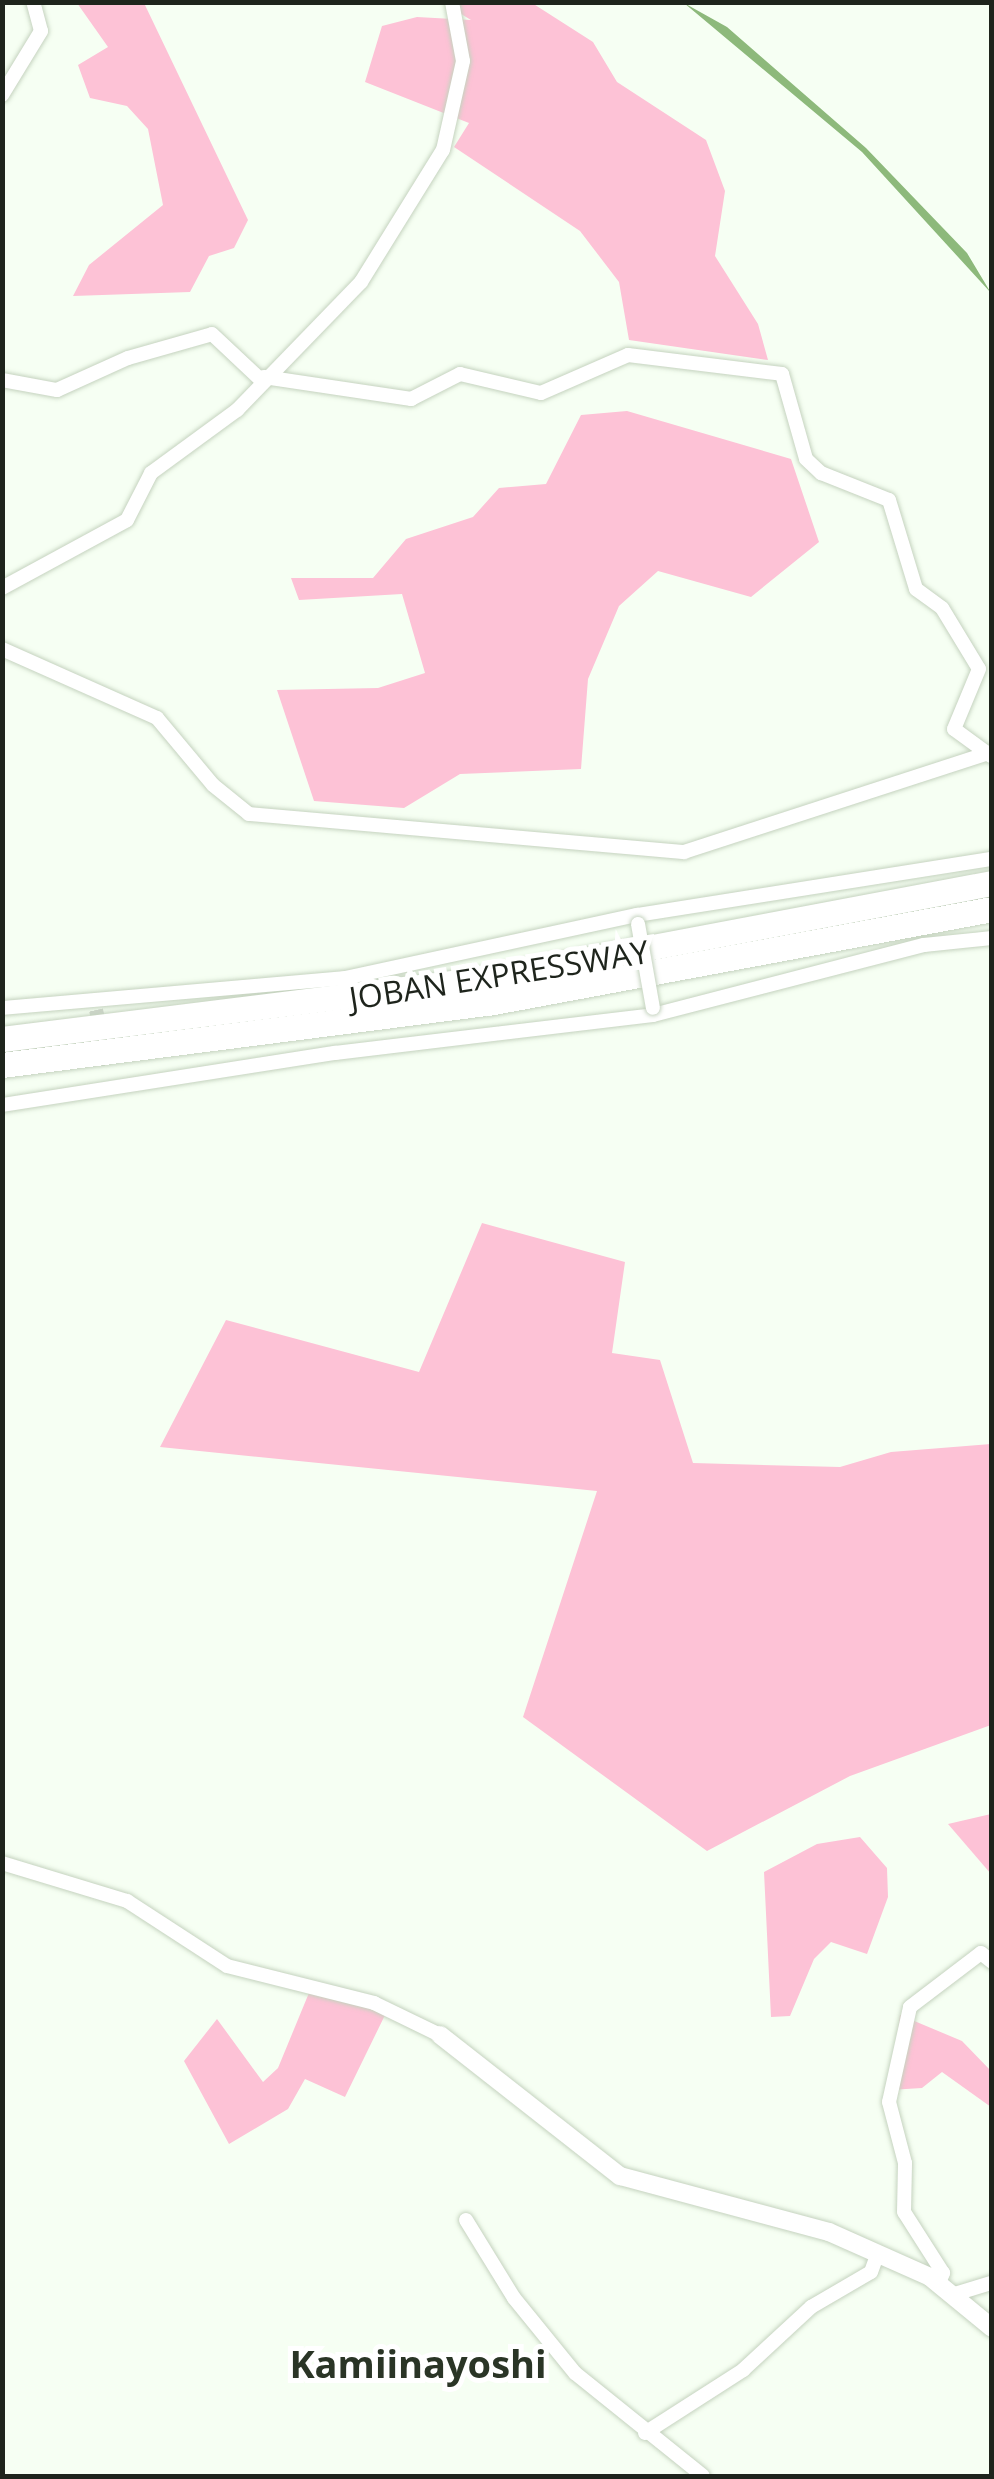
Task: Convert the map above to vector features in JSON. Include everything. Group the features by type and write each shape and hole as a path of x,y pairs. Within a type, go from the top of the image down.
{"highway":[{"name":"JOBAN EXPRESSWAY","path":"2,1039 498,976 992,883"},
{"name":"JOBAN EXPRESSWAY","path":"2,1066 488,1003 992,909"}],"street":[{"path":"2,95 41,31 34,2"},
{"path":"2,588 128,520 150,473 237,410 361,282 443,150 463,61 452,2"},
{"path":"2,380 57,390 212,334 263,379 411,399 460,374 540,393 628,354 782,374 806,460 821,474 889,500 916,589 942,608 979,669 954,729 990,755"},
{"path":"2,649 156,718 213,785 249,814 684,852 990,755"},
{"path":"2,1008 95,1006 345,978 637,920 992,860"},
{"path":"637,920 653,1011"},
{"path":"2,1106 653,1011 924,945 992,938"},
{"path":"110,1070 114,1088"},
{"path":"2,1862 128,1901 227,1966 358,1998 440,2035 620,2176 798,2220 947,2288 992,2328"},
{"path":"947,2288 943,2273 904,2212 905,2162 888,2102 910,2008 981,1952 992,1962"},
{"path":"466,2220 514,2298 575,2373 645,2433 704,2476"},
{"path":"645,2433 743,2370 811,2308 871,2272 878,2254"},
{"path":"947,2288 992,2283"}],"shaded area":[{"path":"77,3 144,3 248,220 234,248 209,256 190,292 73,296 89,265 163,205 148,129 127,106 90,98 78,65 108,47"},
{"path":"443,3 532,3 593,42 617,82 706,140 725,191 715,256 758,324 768,360 629,340 619,282 580,231 454,147 469,123 365,82 382,26 417,17 471,20"},
{"path":"684,3 727,27 866,148 967,253 991,293 862,152"},
{"path":"627,411 791,459 819,542 751,597 658,571 619,606 588,679 581,769 460,774 404,808 314,801 277,690 378,688 425,673 402,594 299,600 291,578 373,578 406,539 473,517 499,488 546,484 581,415"},
{"path":"482,1223 625,1262 612,1353 660,1360 693,1463 840,1467 891,1452 991,1444 991,1725 850,1776 707,1851 523,1717 597,1491 160,1447 226,1320 419,1372"},
{"path":"992,1814 991,1874 948,1824"},
{"path":"860,1837 887,1868 888,1897 867,1954 831,1942 814,1959 790,2016 771,2017 764,1872 817,1844"},
{"path":"311,1988 386,2013 345,2097 305,2079 288,2109 229,2144 184,2061 217,2019 263,2082 278,2068"},
{"path":"900,2015 962,2041 991,2071 991,2107 942,2072 922,2088 890,2090"}],"tunnel":[{"path":"96,1010 110,1069"}],"district":[{"name":"Kamiinayoshi","path":"418,2364"}]}
